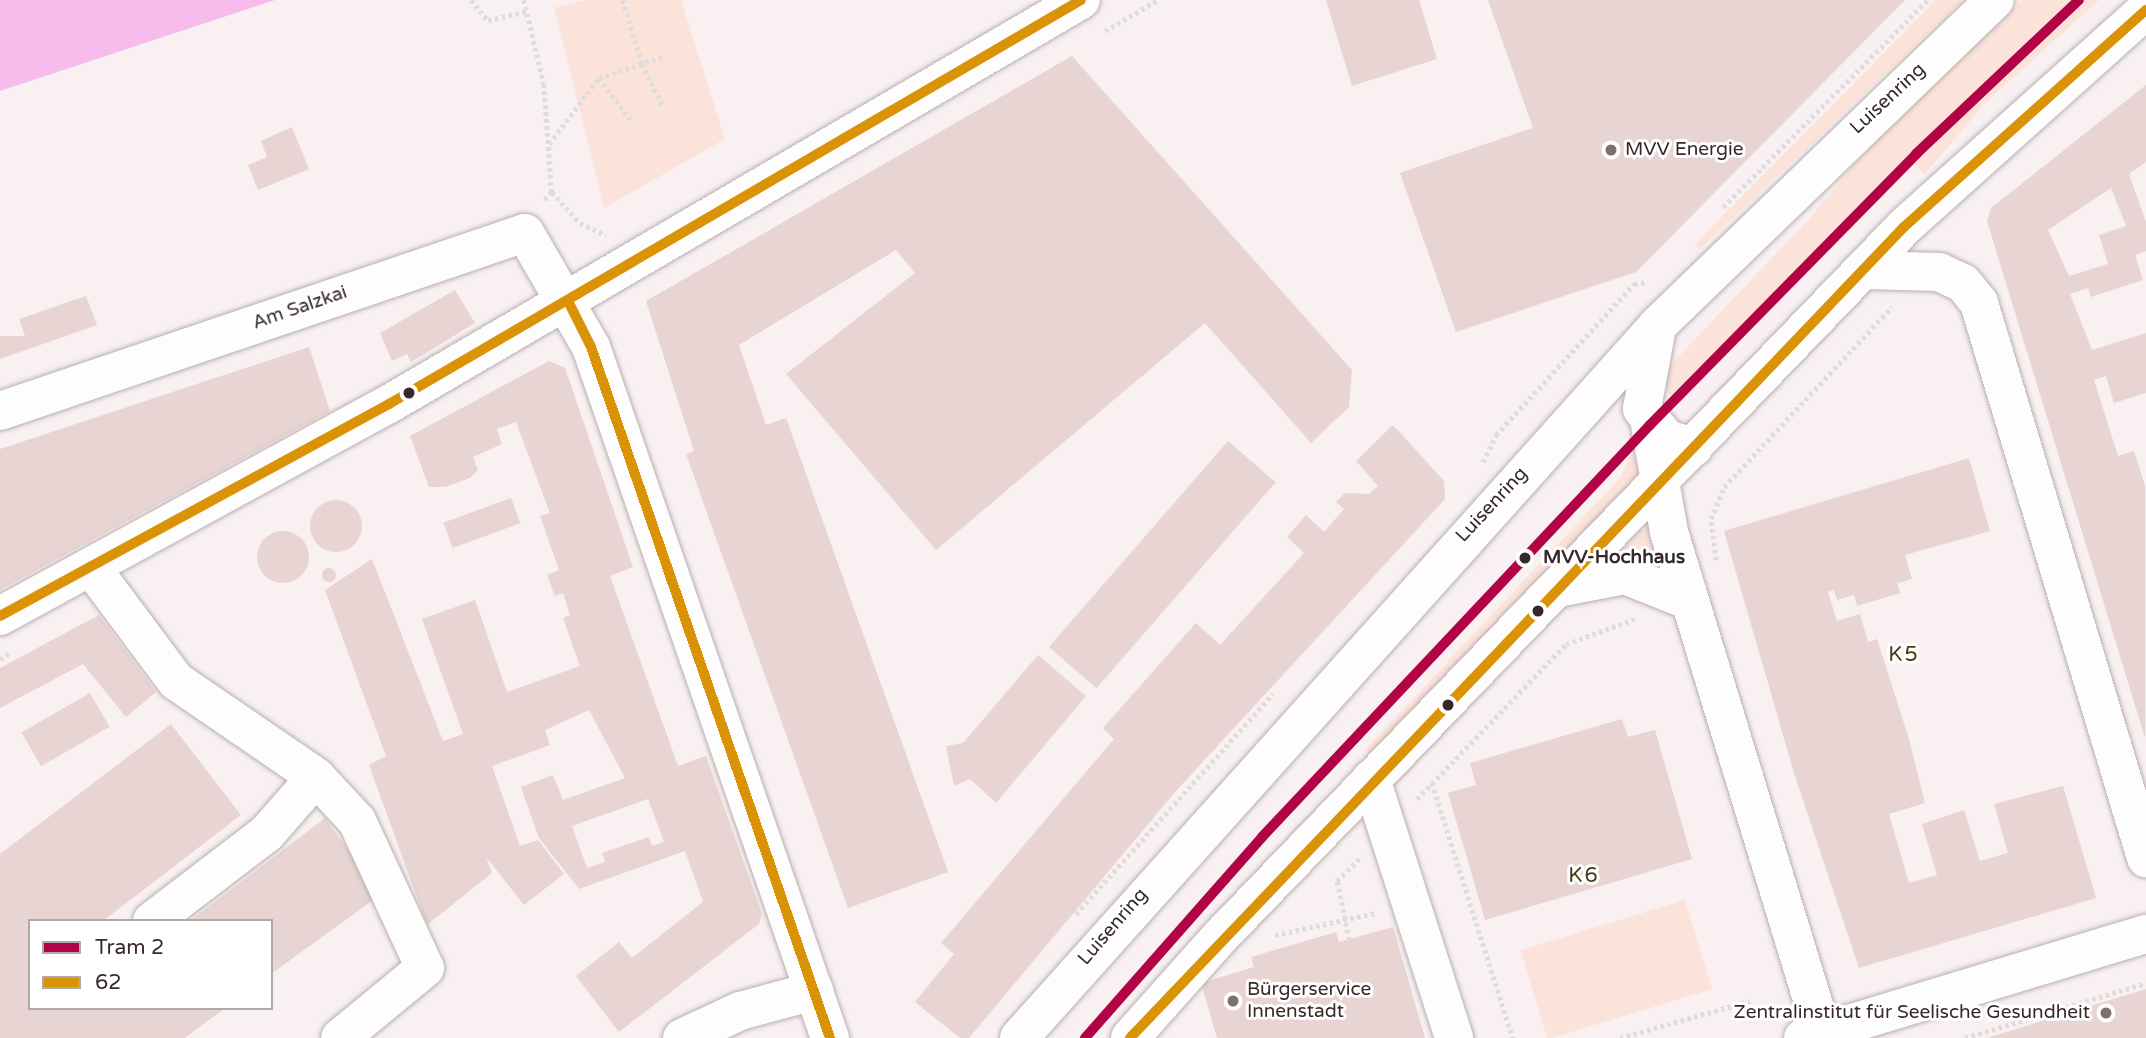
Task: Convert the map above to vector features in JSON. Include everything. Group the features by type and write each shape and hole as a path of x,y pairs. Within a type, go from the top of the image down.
{"street":[{"path":"0,616 575,315 1081,0"},
{"name":"Luisenring","path":"1019,1038 1658,325 1995,0"},
{"path":"1130,1038 1371,779 1865,270 2003,135 2146,10"},
{"path":"525,233 575,315 830,1038"},
{"name":"Am Salzkai","path":"0,411 525,233"},
{"path":"1865,270 1939,272 1963,283 1979,303 2146,858"},
{"path":"1658,325 1642,409 1650,425 1657,484 1817,1036 2146,934"},
{"path":"1650,425 1667,439 1694,447"},
{"path":"91,567 176,681 316,777 357,821 425,968 340,1038"},
{"path":"1557,587 1625,575 1690,601"},
{"path":"155,919 267,833 316,777"},
{"path":"1371,779 1454,1038"},
{"path":"682,1038 740,1011 814,991"}],"path":[{"path":"471,0 488,20 527,12"},
{"path":"524,0 544,84 552,192 525,233"},
{"path":"623,0 642,64 663,106"},
{"path":"1717,213 1928,0"},
{"path":"548,145 599,78 663,57"},
{"path":"599,78 631,120"},
{"path":"1481,466 1496,435 1634,284"},
{"path":"1349,940 1337,881 1566,644 1690,601 1719,555 1711,519 1724,487 1896,302"},
{"path":"1432,783 1513,1038"},
{"path":"1270,936 1342,916 1412,908"},
{"path":"1965,1038 2146,983"},
{"path":"1620,1038 1750,1001"}],"shaded area":[{"path":"0,0 275,0 0,91"},
{"path":"586,0 681,0 725,139 604,208 554,8"},
{"path":"1936,0 1963,0 1699,250 1695,244"},
{"path":"2023,0 2099,0 1985,103 1925,174 1914,164 1679,404 1661,385 1663,373 1808,220 1906,104"},
{"path":"1632,449 1640,476 1371,755 1366,749 1621,477"},
{"path":"1648,528 1665,566 1613,558 1640,530"},
{"path":"1685,900 1712,989 1547,1038 1521,950"}],"building":[{"path":"1326,0 1419,0 1437,59 1352,86"},
{"name":"MVV Energie","path":"1488,0 1905,0 1636,272 1456,332 1400,173 1533,128"},
{"path":"1072,56 1352,370 1349,407 1311,443 1205,323 936,550 786,374 915,273 896,250 739,345 766,425 786,418 948,872 848,908 686,454 694,451 646,301"},
{"path":"2146,85 2146,162 2129,174 2146,222 2146,251 2135,255 2143,280 2091,297 2088,288 2070,294 2092,350 2146,333 2146,393 2114,403 2106,376 2094,380 2118,456 2134,451 2145,486 2145,738 1987,221 1991,208","holes":["2111,188 2126,226 2099,235 2108,264 2069,276 2048,230"]},
{"path":"292,127 309,169 258,190 248,165 267,157 261,141"},
{"path":"455,290 475,323 411,362 407,354 392,361 380,333"},
{"path":"86,296 97,325 0,359 0,336 25,336 19,319"},
{"path":"309,347 330,411 0,590 0,449"},
{"path":"549,361 565,368 633,567 610,576 678,766 706,756 762,914 759,924 619,1032 576,976 619,942 632,958 703,902 685,851 579,889 539,838 521,787 553,775 563,800 625,778 589,710 545,730 550,745 492,766 520,846 538,840 564,874 524,905 486,857 492,873 427,925 369,765 386,756 325,590 372,559 443,741 463,734 422,619 475,600 507,692 580,666 563,618 570,615 563,593 555,596 547,575 559,570 540,516 550,513 516,422 497,429 502,444 473,457 478,470 470,478 445,487 429,487 410,436","holes":["648,799 664,842 652,846 649,837 602,853 605,862 587,868 572,826"]},
{"path":"1393,425 1444,481 1445,499 1175,792 969,1038 960,1038 915,1002 954,954 941,943 1114,739 1103,728 1196,623 1220,645 1304,553 1287,537 1306,515 1324,532 1344,509 1336,502 1345,493 1369,494 1378,486 1356,461"},
{"path":"1228,441 1276,482 1096,688 1049,647"},
{"path":"1969,458 1990,531 1905,555 1912,579 1897,583 1900,593 1857,606 1854,595 1837,600 1834,590 1828,592 1837,621 1860,614 1868,642 1877,639 1909,739 1925,803 1889,814 1909,883 1937,875 1922,824 1964,810 1980,861 2008,853 1994,804 2063,786 2096,898 1859,968 1794,773 1724,531"},
{"path":"511,498 520,523 453,548 443,523"},
{"path":"336,500 346,502 354,508 360,516 360,536 354,544 346,550 336,552 326,550 318,544 312,536 310,526 312,516 318,508 326,502"},
{"path":"283,531 293,533 301,539 307,547 307,567 301,575 293,581 283,583 273,581 265,575 259,567 257,557 259,547 265,539 273,533"},
{"path":"329,568 334,570 334,580 329,582 324,580 322,575 324,570"},
{"path":"99,615 156,692 126,717 83,664 0,708 0,668"},
{"path":"1038,655 1086,696 996,803 970,779 954,786 946,746 963,743"},
{"path":"90,693 110,727 41,766 22,732"},
{"path":"1622,719 1628,737 1655,730 1692,859 1485,920 1448,793 1476,785 1470,763"},
{"path":"171,724 241,815 106,919 28,919 28,1010 222,1010 185,1038 0,1038 0,854"},
{"path":"325,818 380,895 273,973 273,919 193,919"},
{"path":"1393,927 1425,1038 1217,1038 1201,983 1254,967 1251,957 1336,932 1339,942"},
{"name":"Zentralinstitut für Seelische Gesundheit","path":"2146,989 2146,1038 1990,1038 1990,1037"}],"tram line":[{"name":"2","path":"1085,1038 1262,837 1650,425 1916,154 2079,0"}],"transit line":[{"name":"62","path":"0,616 389,404 1081,0"},
{"name":"62","path":"1130,1038 1904,227 2146,10"},
{"name":"62","path":"568,301 591,347 830,1038"}],"place":[{"name":"MVV Energie","path":"1611,150"},
{"name":"MVV-Hochhaus","path":"1525,558"},
{"name":"Bürgerservice Innenstadt","path":"1233,1001"},
{"name":"Zentralinstitut für Seelische Gesundheit","path":"2106,1013"}],"district":[{"name":"K5","path":"1904,655"},
{"name":"K6","path":"1584,876"}]}
